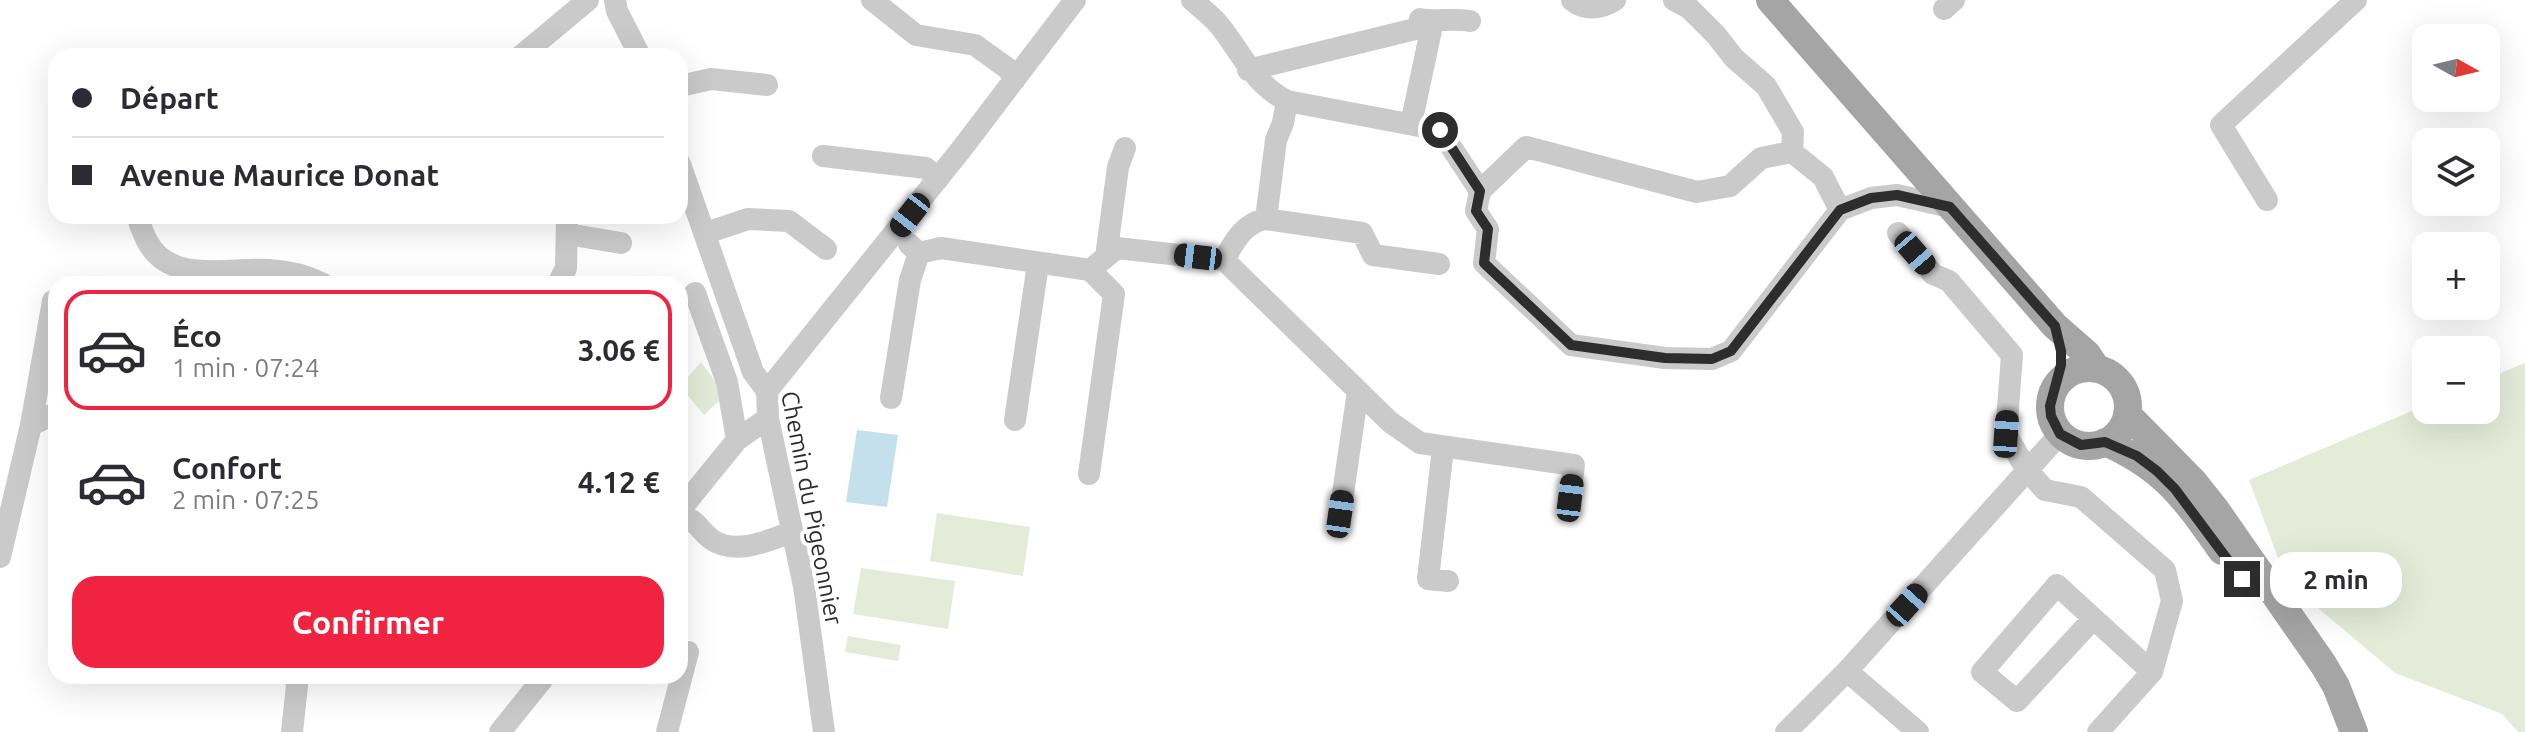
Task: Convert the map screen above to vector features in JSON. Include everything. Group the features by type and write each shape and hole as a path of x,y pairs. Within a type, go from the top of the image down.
{"main road":[{"path":"1770,0 2055,326 2087,354 2097,369 2117,381 2127,402 2127,414 2115,436 2105,442 2081,445 2060,434 2051,416 2051,396 2061,351 2055,326"},
{"path":"2055,387 2073,371 2097,369"},
{"path":"2127,414 2193,481 2216,510 2323,664 2336,686 2354,732"},
{"path":"2105,442 2137,456 2175,489 2308,671 2323,696 2336,732"}],"street":[{"path":"554,27 558,0"},
{"path":"530,48 588,0"},
{"path":"615,0 617,11 636,48"},
{"path":"872,0 916,35 975,45 1007,68 1015,79"},
{"path":"1192,0 1220,26"},
{"path":"1209,0 1220,26 1248,70 1272,94 1287,101 1440,130 1480,191"},
{"path":"1572,0 1591,8 1615,0"},
{"path":"1674,0 1689,8 1734,58 1766,86 1793,132 1792,152"},
{"path":"2267,200 2221,125 2356,0"},
{"path":"767,391 938,179 1015,79 1067,3"},
{"path":"1248,70 1417,22 1452,18 1470,21"},
{"path":"1411,124 1417,22"},
{"path":"688,84 711,79 767,85"},
{"path":"1266,219 1276,140 1287,101"},
{"path":"1840,210 1823,177 1792,152 1761,158 1730,186 1697,192 1526,147 1480,191 1476,211 1488,229 1484,263 1571,345 1665,358 1712,359 1731,351 1840,210 1871,198 1897,195 1950,207"},
{"path":"1089,474 1114,294 1098,264 1118,167 1125,148"},
{"path":"823,156 926,168 938,179"},
{"name":"Chemin du Pigeonnier","path":"688,185 753,372 767,391 768,418 804,586 824,732"},
{"path":"706,233 748,219 789,221 826,249"},
{"path":"1224,260 1238,235 1255,221 1266,219 1362,233 1373,255 1439,264"},
{"path":"139,224 151,248 168,264 199,271 271,270 299,276"},
{"path":"562,276 566,268 567,225 621,243"},
{"path":"896,233 919,253"},
{"path":"1898,233 1933,274 1949,281 2012,355 2006,434 2026,469 2045,490 2081,497 2165,570 2172,601 2152,672 2098,732"},
{"path":"919,253 941,248 1038,264 1098,264 1117,248 1224,260 1390,422 1420,443 1574,465 1570,498"},
{"path":"891,398 910,280 919,253"},
{"path":"1015,420 1038,264"},
{"path":"695,293 727,382 737,440"},
{"path":"0,557 31,425 48,329"},
{"path":"1340,514 1358,391"},
{"path":"31,425 48,417"},
{"path":"688,500 737,440 768,418"},
{"path":"1786,732 1847,671 2060,434"},
{"path":"1443,448 1428,579 1448,581"},
{"path":"688,518 712,540 731,547 763,543 792,532"},
{"path":"2093,619 2017,701 1982,672 2057,585 2152,672"},
{"path":"1847,671 1918,732"},
{"path":"292,732 297,684"},
{"path":"500,732 539,684"},
{"path":"667,732 680,684"}],"green space":[{"path":"701,362 721,389 719,401 704,415 688,396 688,377"},
{"path":"2525,363 2525,732 2518,732 2502,714 2395,673 2287,582 2249,480 2412,411 2412,424 2500,424 2500,373"},
{"path":"937,513 1030,527 1023,576 930,561"},
{"path":"861,568 955,581 948,629 853,614"},
{"path":"848,636 901,645 898,661 845,652"}],"water":[{"path":"857,430 898,435 887,507 846,502"}],"route":[{"path":"1440,130 1480,191 1476,211 1488,229 1484,263 1571,345 1665,358 1712,359 1731,351 1840,210 1871,198 1897,195 1950,207 2055,326 2061,365 2050,406 2054,426 2060,434 2081,445 2093,446 2105,442 2137,456 2157,471 2175,489 2242,579"}]}
